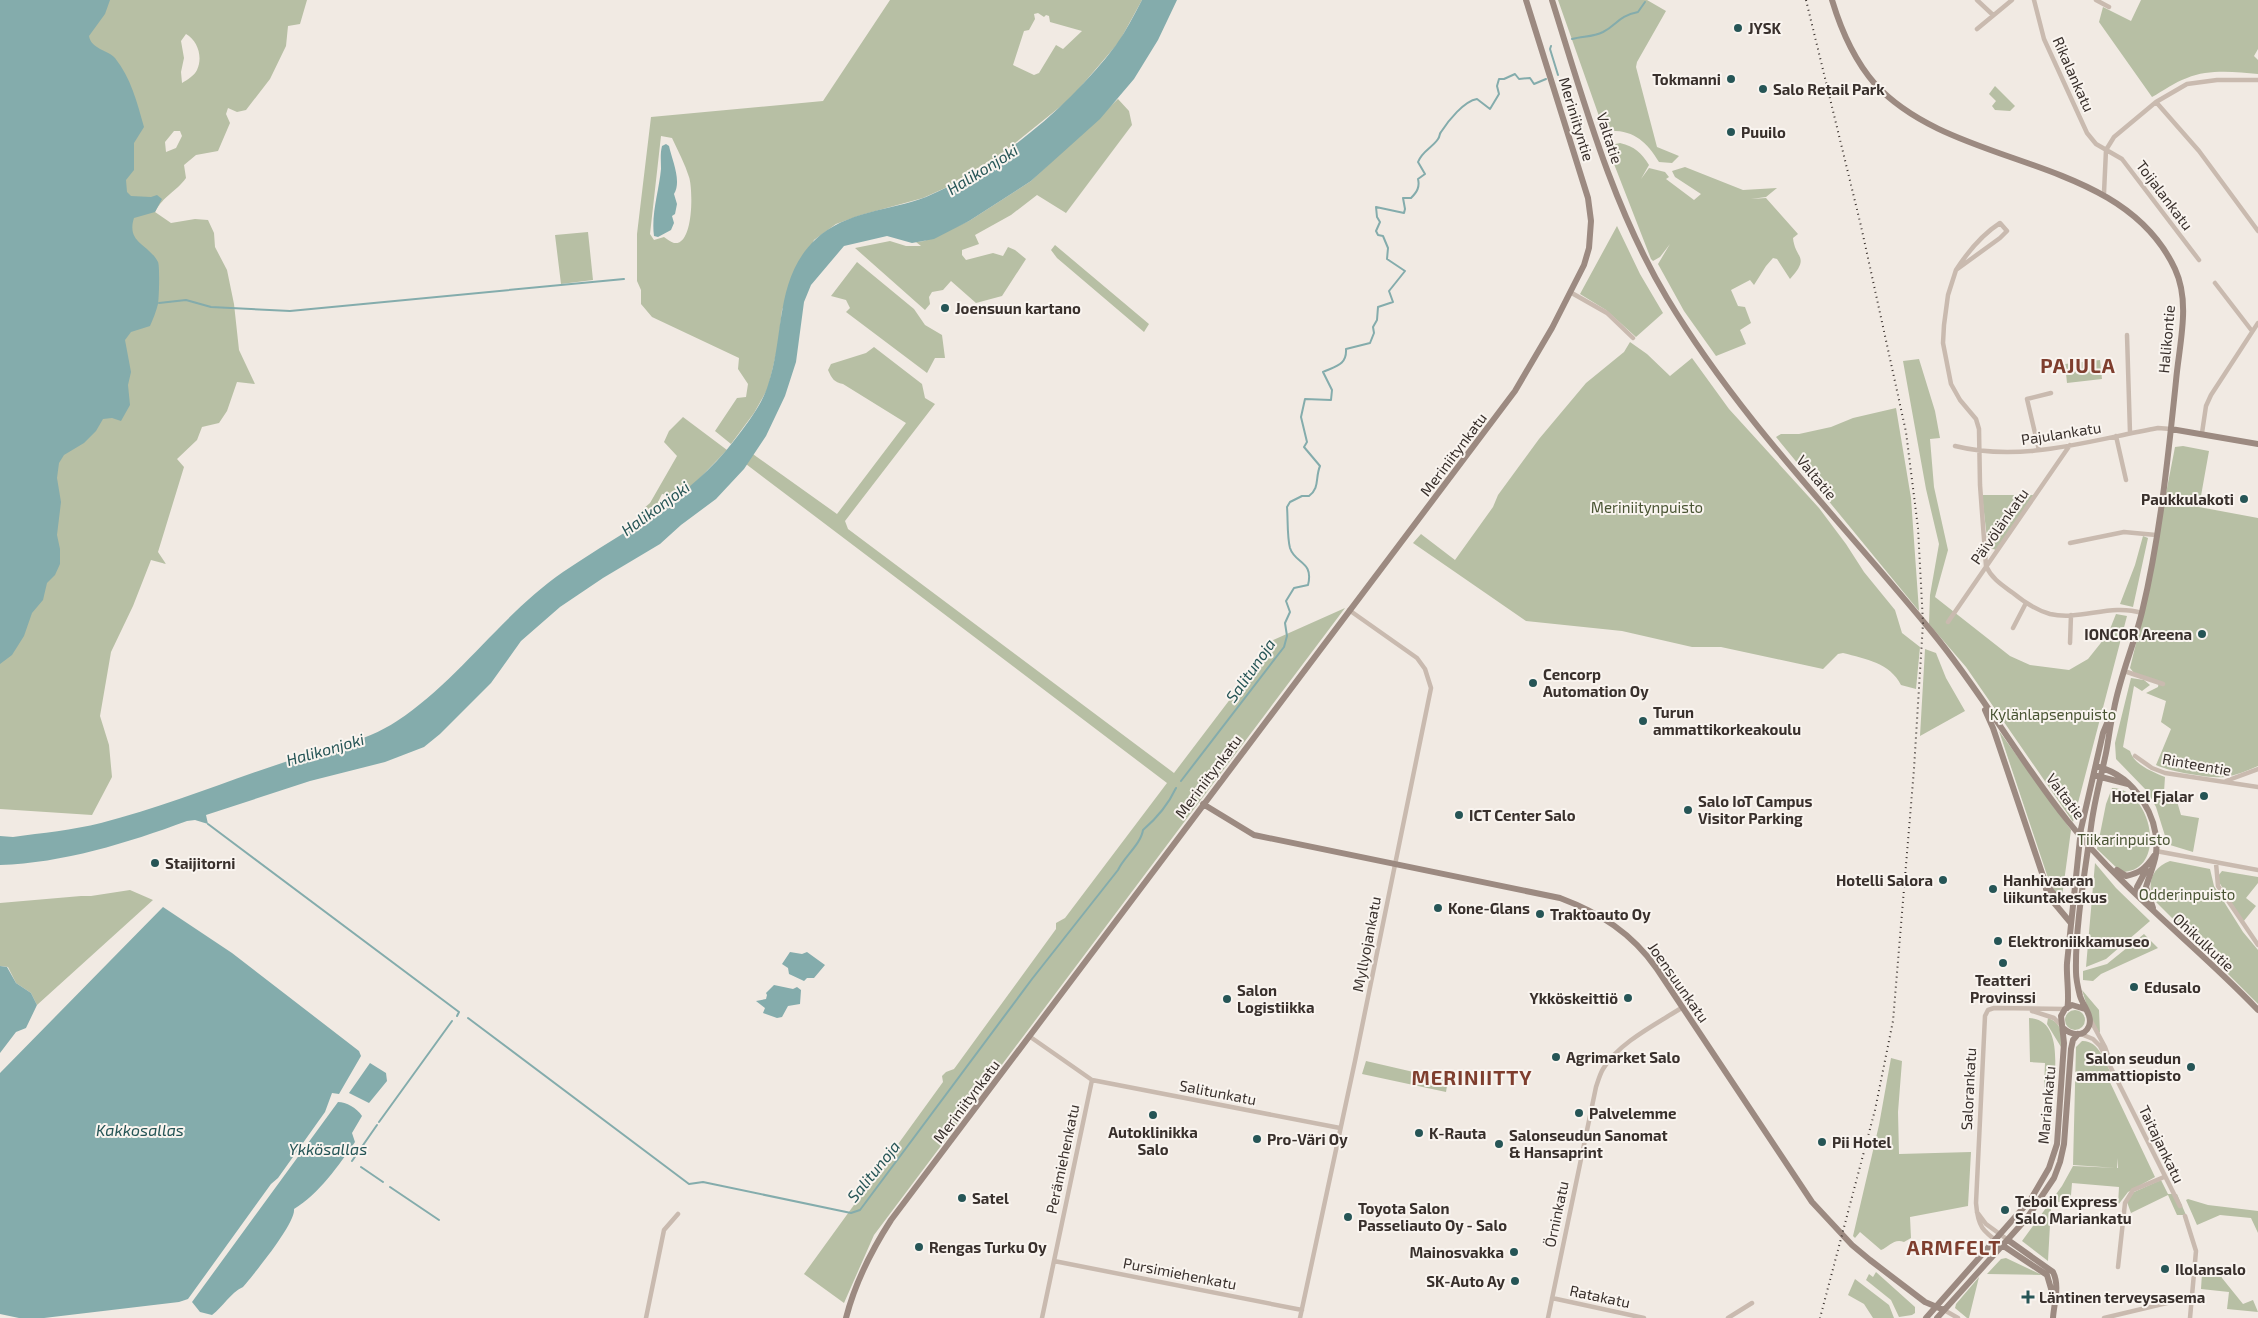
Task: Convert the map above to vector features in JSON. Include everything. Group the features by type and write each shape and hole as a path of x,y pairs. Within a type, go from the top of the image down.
{"main road":[{"name":"Meriniityntie","path":"1526,0 1588,198 1591,221 1588,248"},
{"name":"Valtatie","path":"1552,0 1616,194 1641,249 1667,297 1716,372 1746,412 1934,634 2067,820 2105,863 2156,913"},
{"name":"Halikontie","path":"1832,0 1840,25 1855,56 1874,82 1898,103 1922,120 2104,194 2151,233 2175,268 2181,289 2183,312 2171,429 2156,535 2142,612 2113,711 2106,756"},
{"name":"Meriniitynkatu","path":"846,1318 860,1276 876,1243 1203,804 1516,391 1552,328 1584,265 1588,248"},
{"path":"2171,429 2258,444"},
{"path":"1976,693 1994,728 2050,898 2070,922"},
{"name":"Halikontie","path":"2072,898 2081,829 2093,774 2099,767 2104,733 2113,711"},
{"path":"2072,898 2066,979 2069,999 2066,1009 2061,1016 2062,1026 2069,1034 2079,1034 2088,1028 2090,1018 2078,988 2076,970 2082,890 2100,777 2099,767 2106,756"},
{"path":"2106,756 2112,771"},
{"path":"2099,767 2120,775 2141,798 2152,816 2156,834 2156,852 2154,865 2146,888 2156,913"},
{"path":"2093,774 2129,784"},
{"path":"2098,790 2110,780"},
{"name":"Joensuunkatu","path":"1203,804 1254,835 1560,898 1586,908 1615,924 1642,948 1812,1202 1852,1245 1925,1302 1944,1310"},
{"path":"2140,898 2137,887 2156,852"},
{"path":"2105,863 2126,876 2138,874 2147,867"},
{"path":"2043,876 2050,890 2058,899 2064,901 2072,898 2082,890"},
{"name":"Ohikulkutie","path":"2156,913 2258,1010"},
{"path":"2066,1009 2076,1005 2085,1009"},
{"name":"Mariankatu","path":"1926,1318 2036,1193 2052,1160 2056,1144 2064,1043 2062,1026"},
{"name":"Mariankatu","path":"1937,1318 2008,1240 2042,1198 2060,1162 2064,1144 2071,1049 2073,1040 2079,1034"},
{"path":"2008,1240 2053,1272 2056,1284 2053,1318"},
{"path":"2002,1245 2047,1276 2054,1300"}],"street":[{"path":"1977,0 1993,16"},
{"path":"1977,29 2012,0"},
{"name":"Rikalankatu","path":"2034,0 2044,39 2086,133 2096,144 2106,150"},
{"path":"2096,0 2109,7"},
{"path":"2104,194 2106,150 2114,138 2156,102 2187,84 2217,80 2258,80"},
{"path":"2156,102 2199,151 2258,231"},
{"name":"Toijalankatu","path":"2106,150 2122,159 2199,260"},
{"path":"1956,270 2000,238 2007,231 2005,227 2000,223 1992,228 1963,259 1956,270 1948,294 1943,343 1951,384 1960,400 1976,418 1979,429 1980,503 1986,566 1996,581 2026,603 2051,614 2071,615 2115,608 2142,612"},
{"path":"2214,283 2252,331"},
{"path":"1570,292 1607,313 1633,338"},
{"path":"2202,433 2206,406 2211,396 2258,324"},
{"path":"2127,335 2130,433"},
{"path":"2039,450 2028,398 2051,393"},
{"name":"Pajulankatu","path":"1955,446 1974,451 2009,453 2070,445 2158,428 2171,429"},
{"path":"2116,436 2126,480"},
{"name":"Päivölänkatu","path":"1948,622 2070,445"},
{"path":"2070,543 2124,532 2156,535"},
{"path":"2013,628 2026,603"},
{"name":"Myllyojankatu","path":"1300,1318 1431,688 1425,669 1416,658 1349,610"},
{"path":"2070,643 2071,615"},
{"path":"2124,671 2163,684"},
{"name":"Rinteentie","path":"2135,756 2147,765 2165,773 2258,787"},
{"path":"2225,782 2258,769"},
{"path":"2156,852 2258,870"},
{"path":"2216,863 2218,886 2258,945"},
{"name":"Örninkatu","path":"1548,1318 1596,1087 1603,1069 1612,1056 1626,1044 1683,1008"},
{"name":"Salorankatu","path":"2002,1245 1976,1211 1985,1016 1988,1010 1994,1008 2028,1010 2066,1009"},
{"name":"Salorankatu","path":"2028,1010 2054,1018 2062,1026"},
{"name":"Taitajankatu","path":"2090,1018 2093,1028 2105,1046 2110,1065"},
{"name":"Taitajankatu","path":"2079,1034 2095,1040 2110,1065 2180,1206"},
{"path":"1029,1036 1092,1080"},
{"name":"Salitunkatu","path":"1092,1080 1340,1128"},
{"name":"Perämiehenkatu","path":"1042,1318 1092,1080"},
{"path":"2118,1267 2125,1203 2133,1190 2164,1177"},
{"path":"646,1318 664,1230 678,1214"},
{"path":"2185,1216 2196,1251 2190,1318"},
{"name":"Salorankatu","path":"1997,1237 2008,1240"},
{"name":"Pursimiehenkatu","path":"1054,1261 1302,1310"},
{"path":"2104,1318 2192,1297"},
{"name":"Ratakatu","path":"1552,1298 1644,1318"},
{"path":"1728,1318 1752,1303"},
{"path":"1944,1310 1958,1318"}],"green space":[{"path":"0,0 307,0 300,24 288,26 286,46 270,79 246,110 237,112 228,108 226,114 230,123 218,151 196,155 184,165 186,178 162,202 155,212 171,223 195,219 208,220 214,233 215,247 227,270 234,304 239,350 255,384 237,382 227,411 219,423 202,427 197,440 177,459 184,467 158,552 166,564 151,560 133,606 111,652 100,716 109,745 112,777 92,815 0,809","holes":["186,34 194,41 200,60 196,72 182,83 181,72 184,58 181,41","174,131 180,131 182,136 176,148 166,152 165,142"]},
{"path":"890,0 1142,0 1119,42 1071,98 1000,155 945,188 923,198 836,224 814,240 782,310 778,346 768,388 754,413 731,444 715,431 737,398 746,397 748,384 738,369 739,358 652,317 641,304 641,290 637,281 637,234 651,117 823,101","holes":["1038,13 1044,17 1046,15 1049,16 1050,22 1082,31 1063,49 1056,45 1039,73 1034,75 1013,65 1024,31 1029,30 1035,19 1034,14","661,136 672,138 686,167 690,183 689,226 681,241 674,243 664,237 654,240 650,234"]},
{"path":"1558,0 1647,0 1666,11 1636,67 1657,147 1679,156 1672,163 1659,162 1644,142 1631,134 1606,131 1600,119"},
{"path":"2141,0 2258,0 2258,49 2254,56 2258,60 2258,74 2204,73 2178,82 2152,97 2099,22 2103,7 2131,21"},
{"path":"1995,86 2015,106 2010,111 1995,110 1992,106 1996,101 1989,94"},
{"path":"1118,99 1129,111 1132,125 1066,213 1037,195 1011,215 975,235 979,244 962,250 962,255 966,260 993,253 1003,256 1008,247 1026,259 1002,296 976,303 951,281 943,290 932,292 929,297 930,304 925,310 855,248 890,241 906,246 921,246 916,242 924,241 969,221 1031,181"},
{"path":"1620,143 1630,146 1637,151 1649,165 1641,179 1649,168 1665,172 1669,177 1666,179 1694,200 1701,194 1675,177 1672,171 1685,167 1743,190 1777,188 1766,197 1751,199 1766,198 1798,234 1793,238 1801,261 1800,266 1790,279 1777,259 1773,258 1754,285 1750,280 1731,290 1738,306 1745,307 1751,323 1740,330 1746,344 1716,356 1684,311 1658,264 1670,244 1660,257 1653,261 1651,259 1607,146"},
{"path":"1617,226 1640,274 1663,313 1636,337 1606,310 1580,294"},
{"path":"588,232 593,280 561,284 555,235"},
{"path":"1055,245 1149,324 1144,332 1057,258 1051,250"},
{"path":"857,262 914,309 925,325 942,335 945,358 935,358 927,373 846,312 850,308 846,300 831,296"},
{"name":"Meriniitynpuisto","path":"1630,342 1647,354 1670,376 1692,358 1729,409 1819,508 1864,572 1895,610 1902,633 1920,647 1916,689 1901,685 1891,672 1876,663 1843,653 1838,654 1823,669 1721,647 1692,647 1622,631 1526,621 1413,543 1421,534 1455,560 1493,507 1498,495 1539,439 1586,383 1624,352"},
{"path":"874,347 922,384 925,398 935,404 845,521 848,529 1174,773 1269,648 1271,641 1345,608 874,1235 844,1303 804,1274 943,1082 942,1076 954,1069 1056,929 1056,923 1065,918 1167,783 742,461 750,452 837,514 906,423 835,381 828,370 831,364 866,353"},
{"name":"Kylänlapsenpuisto","path":"1919,359 1935,411 1940,438 1930,439 1934,487 1948,550 1935,597 2010,656 2030,665 2069,670 2088,659 2108,634 2116,614 2127,616 2073,822 1966,667 1929,624 1930,595 1939,544 1926,489 1903,361"},
{"path":"2100,360 2102,379 2067,383 2065,364"},
{"path":"1896,408 1911,498 1919,611 1776,437 1781,434 1799,434 1831,427 1853,418"},
{"path":"683,417 727,450 697,481 679,496 662,494 655,508 639,518 636,515 650,503 677,456 664,442 669,431"},
{"path":"2183,446 2209,451 2199,507 2258,518 2258,766 2242,773 2225,777 2190,774 2156,765 2171,729 2161,722 2166,701 2146,693 2158,687 2159,681 2134,673 2130,668 2140,627 2175,447"},
{"path":"1982,495 2035,495 1996,550 1988,547"},
{"path":"2143,536 2148,538 2133,607 2120,604 2135,565"},
{"path":"1925,649 1936,653 1946,678 1965,711 1920,736"},
{"name":"Tiikarinpuisto","path":"2131,678 2144,680 2150,685 2142,691 2134,686 2123,747 2130,751 2135,760 2140,764 2165,777 2164,792 2167,797 2176,798 2181,815 2199,818 2193,852 2170,845 2166,839 2156,807 2147,791 2116,759 2115,743"},
{"path":"1999,731 2071,830 2062,897 2055,892 2049,881"},
{"name":"Tiikarinpuisto","path":"2112,788 2126,792 2137,801 2145,815 2150,830 2150,845 2145,859 2136,868 2121,872 2097,849 2106,804"},
{"name":"Odderinpuisto","path":"2170,861 2210,869 2214,886 2243,932 2258,950 2258,1004 2153,899 2151,893 2152,876 2159,868"},
{"path":"2095,863 2116,888 2150,921 2106,959 2086,967"},
{"path":"2222,871 2258,877 2258,883 2246,898 2256,906 2243,922 2219,882 2218,876"},
{"path":"130,890 153,900 37,1005 31,993 16,983 8,967 0,966 0,903 91,896"},
{"path":"2144,934 2158,948 2101,974 2093,981 2083,980 2083,971 2107,964"},
{"path":"2082,990 2099,1010 2100,1033 2093,1025"},
{"path":"2075,1010 2082,1013 2085,1020 2082,1027 2075,1030 2068,1027 2065,1020 2068,1013"},
{"path":"2029,1018 2040,1020 2047,1026 2052,1035 2055,1057 2054,1088 2044,1088 2045,1063 2030,1062"},
{"path":"2048,1018 2059,1026 2061,1047 2047,1024"},
{"path":"2082,1041 2092,1044 2103,1057 2111,1073 2107,1076 2155,1177 2128,1192 2118,1205 2119,1187 2072,1183 2070,1207 2065,1202 2056,1202 2055,1206 2051,1206 2048,1261 2022,1241 2062,1186 2073,1166 2115,1168 2073,1165 2076,1047"},
{"path":"1891,1058 1902,1061 1898,1112 1899,1154 1971,1152 1968,1206 1910,1217 1911,1238 1904,1242 1894,1242 1881,1250 1860,1232 1855,1238 1853,1236 1879,1125"},
{"path":"1366,1061 1448,1080 1446,1092 1362,1074"},
{"path":"2161,1180 2168,1194 2177,1194 2186,1215 2177,1215 2168,1195 2131,1213 2127,1202 2134,1192"},
{"path":"2186,1200 2208,1205 2258,1211 2258,1233 2251,1218 2220,1215 2197,1225"},
{"path":"2006,1258 2042,1275 1987,1274 2001,1259"},
{"path":"2216,1266 2222,1278 2243,1304 2253,1300 2258,1312 2227,1309 2229,1292 2201,1289 2202,1273"},
{"path":"1876,1272 1915,1307 1915,1313 1899,1317 1891,1300 1866,1280 1869,1274 1873,1277"},
{"path":"1979,1277 1969,1318 1967,1318 1955,1308 1956,1304"},
{"path":"1855,1279 1889,1305 1894,1318 1873,1318 1864,1304 1848,1295"}],"water":[{"path":"0,0 110,0 105,14 89,36 96,47 112,55 121,66 133,91 144,127 134,143 134,170 126,180 127,192 131,196 151,197 157,195 162,199 155,212 134,218 132,226 136,238 158,262 159,283 158,304 150,326 131,332 125,340 131,372 128,385 130,405 121,421 112,418 103,419 96,431 84,443 64,455 59,463 57,478 61,502 57,535 60,549 60,564 55,575 47,583 43,600 32,613 24,636 12,655 0,664"},
{"name":"Halikonjoki","path":"1142,0 1177,0 1158,40 1134,79 1100,119 1031,181 969,221 934,239 912,243 887,236 844,246 811,285 804,302 796,362 785,396 766,436 744,469 716,499 681,525 660,544 603,578 560,607 521,641 491,683 440,734 424,747 385,762 310,781 206,815 208,824 195,820 187,821 118,844 71,856 0,865 0,836 13,837 80,828 148,810 285,762 371,735 397,721 419,705 541,589 563,572 631,529 675,498 715,463 733,442 762,400 773,366 787,289 793,271 803,254 816,239 828,230 854,217 926,197 952,185 1005,152 1055,112 1098,68 1120,40"},
{"path":"666,144 669,146 676,170 677,183 674,194 677,204 675,214 672,216 674,223 671,230 658,237 654,236 654,211 661,169 661,149"},
{"name":"Kakkosallas","path":"163,907 232,953 359,1051 361,1056 339,1094 332,1093 325,1112 188,1299 179,1302 44,1318 19,1318 0,1314 0,1073"},
{"path":"790,952 802,954 807,952 825,965 814,978 807,978 804,981 789,974 788,968 782,964"},
{"path":"0,966 7,967 16,983 31,993 37,1005 26,1028 16,1032 0,1053"},
{"path":"774,985 793,989 797,987 801,990 800,1004 788,1006 782,1017 777,1018 763,1013 765,1008 756,1001 766,999 766,993"},
{"path":"370,1063 386,1073 387,1081 369,1103 349,1093"},
{"name":"Ykkösallas","path":"338,1102 351,1106 362,1116 352,1133 355,1142 320,1187 294,1209 293,1216 282,1236 243,1287 234,1293 212,1315 200,1312 192,1302"}],"waterway":[{"name":"Salitunoja","path":"1572,39 1603,32 1622,18 1638,12 1645,2"},
{"name":"Salitunoja","path":"1551,46 1550,49 1558,75"},
{"name":"Salitunoja","path":"1181,781 1284,647 1287,636 1285,623 1290,612 1286,601 1294,588 1308,585 1308,571 1292,553 1290,548 1287,507 1290,502 1302,496 1309,496 1315,490 1320,466 1304,447 1307,442 1301,417 1305,399 1331,400 1332,390 1323,372 1343,362 1346,349 1370,343 1374,333 1373,327 1377,320 1378,307 1393,302 1389,291 1405,271 1387,259 1388,248 1383,236 1378,235 1376,231 1380,222 1377,217 1376,207 1404,213 1403,198 1411,198 1413,196 1418,187 1418,179 1425,174 1418,162 1422,155 1436,142 1452,117 1467,103 1477,99 1490,109 1499,94 1497,86 1499,79 1515,74 1519,79 1530,78 1534,84 1546,79"},
{"path":"159,303 186,300 211,307 290,311 624,279"},
{"name":"Salitunoja","path":"468,1018 689,1184 703,1182 851,1213 860,1210 1032,979 1118,870 1136,845 1143,830 1162,811 1176,788"},
{"path":"208,824 459,1012 457,1016"},
{"path":"379,1122 452,1021"},
{"path":"352,1161 377,1125"},
{"path":"361,1167 383,1182"},
{"path":"390,1187 439,1220"}],"railway":[{"path":"1806,0 1861,226 1906,432 1918,528 1923,623 1914,769 1893,1021 1875,1110 1820,1318"}],"place":[{"name":"JYSK","path":"1738,28"},
{"name":"Tokmanni","path":"1731,79"},
{"name":"Salo Retail Park","path":"1763,89"},
{"name":"Puuilo","path":"1731,132"},
{"name":"Joensuun kartano","path":"945,308"},
{"name":"Paukkulakoti","path":"2244,499"},
{"name":"IONCOR Areena","path":"2202,634"},
{"name":"Cencorp Automation Oy","path":"1533,683"},
{"name":"Turun ammattikorkeakoulu","path":"1643,721"},
{"name":"Hotel Fjalar","path":"2204,796"},
{"name":"Salo IoT Campus Visitor Parking","path":"1688,810"},
{"name":"ICT Center Salo","path":"1459,815"},
{"name":"Staijitorni","path":"155,863"},
{"name":"Hotelli Salora","path":"1943,880"},
{"name":"Hanhivaaran liikuntakeskus","path":"1993,889"},
{"name":"Kone-Glans","path":"1438,908"},
{"name":"Traktoauto Oy","path":"1540,914"},
{"name":"Elektroniikkamuseo","path":"1998,941"},
{"name":"Teatteri Provinssi","path":"2003,963"},
{"name":"Edusalo","path":"2134,987"},
{"name":"Ykköskeittiö","path":"1628,998"},
{"name":"Salon Logistiikka","path":"1227,999"},
{"name":"Agrimarket Salo","path":"1556,1057"},
{"name":"Salon seudun ammattiopisto","path":"2191,1067"},
{"name":"Palvelemme","path":"1579,1113"},
{"name":"Autoklinikka Salo","path":"1153,1115"},
{"name":"K-Rauta","path":"1419,1133"},
{"name":"Pro-Väri Oy","path":"1257,1139"},
{"name":"Pii Hotel","path":"1822,1142"},
{"name":"Salonseudun Sanomat & Hansaprint","path":"1499,1144"},
{"name":"Satel","path":"962,1198"},
{"name":"Teboil Express Salo Mariankatu","path":"2005,1210"},
{"name":"Toyota Salon Passeliauto Oy - Salo","path":"1348,1217"},
{"name":"Rengas Turku Oy","path":"919,1247"},
{"name":"Mainosvakka","path":"1514,1252"},
{"name":"Ilolansalo","path":"2165,1269"},
{"name":"SK-Auto Ay","path":"1515,1281"},
{"name":"Läntinen terveysasema","path":"2028,1297"}],"district":[{"name":"PAJULA","path":"2078,365"},
{"name":"MERINIITTY","path":"1472,1077"},
{"name":"ARMFELT","path":"1954,1247"}]}
